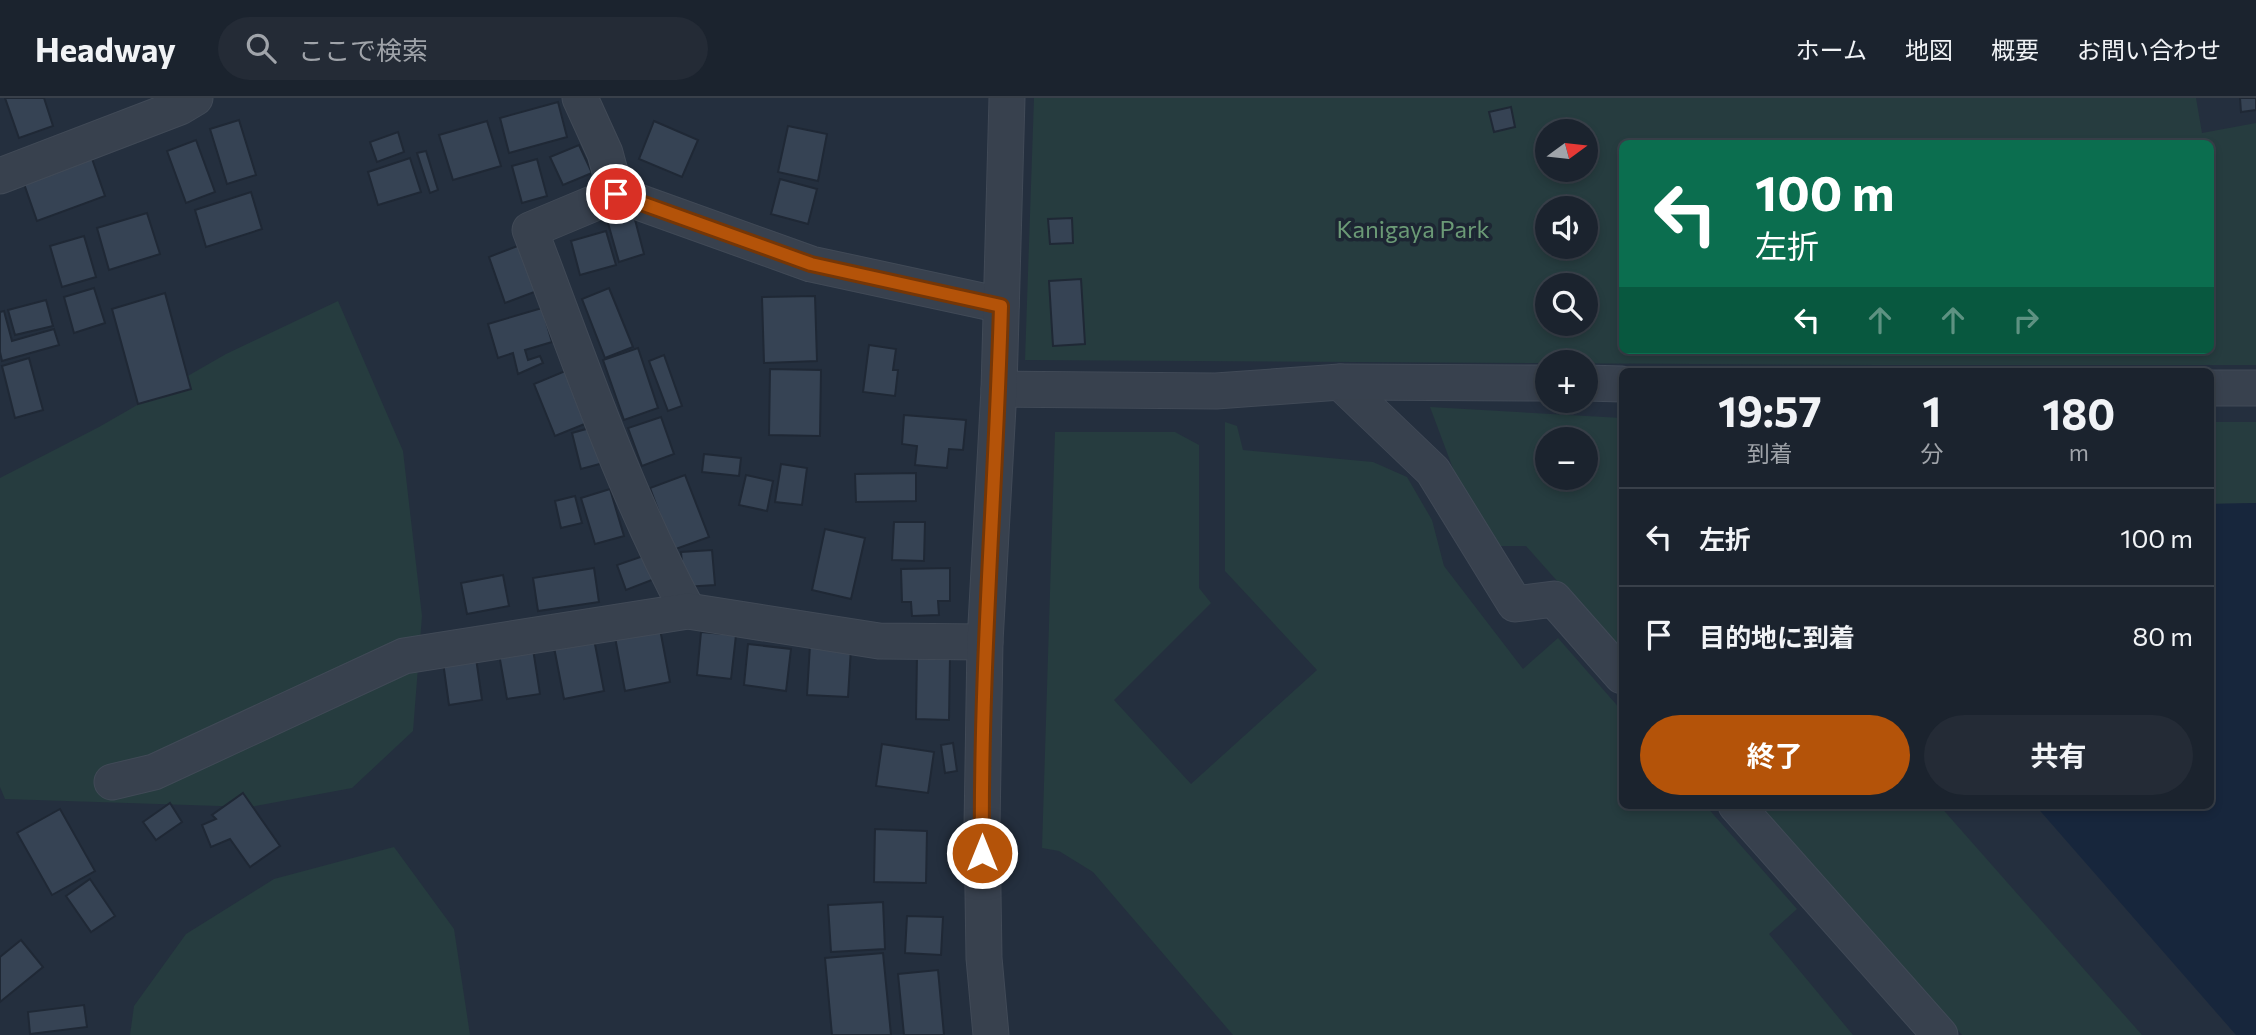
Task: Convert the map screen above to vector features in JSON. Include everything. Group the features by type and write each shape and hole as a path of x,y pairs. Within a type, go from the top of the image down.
{"street":[{"path":"0,176 180,107 195,98"},
{"path":"580,98 605,153 616,194"},
{"path":"991,1035 984,958 982,827 985,642 999,389 1007,98"},
{"path":"688,611 636,506 530,230 616,194 811,264 1001,306"},
{"path":"999,389 1216,391 1340,382 1535,383"},
{"path":"1340,382 1433,471 1515,604 1554,599 1619,673"},
{"path":"1598,383 1619,384"},
{"path":"2214,388 2256,388"},
{"path":"111,782 154,772 404,656 688,611 879,641 985,642"},
{"path":"1740,809 1940,1035"}],"green space":[{"name":"Kanigaya Park","path":"1034,98 2196,98 2202,133 2256,123 2256,365 1598,363 1598,350 1535,350 1535,363 1025,360"},
{"path":"338,301 403,451 422,616 413,731 352,788 250,807 5,799 0,787 0,478 99,427 226,354"},
{"path":"1430,407 1619,418 1619,651 1526,546 1482,546"},
{"path":"1225,422 1237,426 1243,450 1373,462 1407,477 1432,520 1444,566 1523,669 1558,638 1619,708 1619,809 1709,809 1797,909 1769,934 1853,1035 1233,1035 1093,872 1059,851 1042,848 1055,432 1175,432 1199,445 1199,588 1211,603 1114,700 1191,784 1317,670 1225,571"},
{"path":"2214,422 2256,422 2256,503 2214,504"},
{"path":"1761,809 1943,809 2142,1035 1962,1035"},
{"path":"394,847 454,929 470,1035 130,1035 134,1006 186,934 274,879"}],"water":[{"path":"2256,503 2256,1035 2236,1035 2038,809 2214,809 2214,504"}],"building":[{"path":"5,98 44,98 53,126 19,138"},
{"path":"2240,98 2256,98 2256,110 2241,112"},
{"path":"558,102 567,137 509,153 500,118"},
{"path":"1511,107 1515,127 1494,132 1489,112"},
{"path":"239,120 256,175 227,184 210,129"},
{"path":"487,121 501,166 453,180 439,135"},
{"path":"654,121 698,140 682,177 639,159"},
{"path":"788,126 827,134 818,181 778,172"},
{"path":"398,132 404,152 377,162 370,142"},
{"path":"196,140 215,192 186,203 167,151"},
{"path":"579,145 592,173 563,185 550,157"},
{"path":"426,151 438,190 430,193 417,153"},
{"path":"90,153 105,196 37,221 22,178"},
{"path":"410,158 421,192 378,205 368,172"},
{"path":"537,159 547,196 522,203 512,166"},
{"path":"780,179 817,189 808,224 771,214"},
{"path":"251,192 262,229 206,247 195,210"},
{"path":"147,213 160,254 109,270 97,228"},
{"path":"634,216 644,254 619,262 608,223"},
{"path":"1072,218 1073,243 1050,244 1048,219"},
{"path":"606,231 616,265 580,275 571,241"},
{"path":"84,236 96,277 62,287 50,246"},
{"path":"520,245 537,291 505,303 489,257"},
{"path":"1081,279 1085,344 1053,346 1049,281"},
{"path":"94,288 105,323 74,333 64,297"},
{"path":"609,288 633,347 605,358 582,299"},
{"path":"165,293 191,389 138,404 112,309"},
{"path":"815,296 817,361 764,363 762,297"},
{"path":"46,300 53,326 15,335 8,310"},
{"path":"542,308 552,342 525,350 528,360 540,356 543,363 518,374 513,353 498,358 488,324"},
{"path":"4,311 12,341 54,329 59,345 2,361 0,312"},
{"path":"869,345 896,349 893,370 898,370 895,396 863,392"},
{"path":"638,348 658,408 624,420 603,360"},
{"path":"664,355 682,406 668,411 649,361"},
{"path":"29,358 43,410 15,418 2,366"},
{"path":"570,369 592,421 555,436 534,384"},
{"path":"770,369 821,370 820,436 769,435"},
{"path":"904,415 966,420 963,450 949,449 947,468 915,465 917,446 902,444"},
{"path":"661,417 674,454 642,466 628,428"},
{"path":"597,426 607,462 581,469 572,433"},
{"path":"704,454 741,458 739,476 702,472"},
{"path":"781,464 807,468 802,505 775,502"},
{"path":"916,473 916,501 856,502 855,474"},
{"path":"685,475 709,537 673,550 650,488"},
{"path":"746,475 773,481 767,511 739,505"},
{"path":"610,489 624,536 595,544 581,498"},
{"path":"575,496 582,523 561,528 555,501"},
{"path":"894,522 925,522 924,561 892,560"},
{"path":"825,529 865,538 851,599 812,590"},
{"path":"712,550 715,585 684,587 681,552"},
{"path":"649,554 657,578 626,590 617,565"},
{"path":"594,568 599,602 538,611 533,578"},
{"path":"950,568 950,601 938,601 939,615 912,616 911,602 902,602 901,569"},
{"path":"503,575 509,606 467,614 461,583"},
{"path":"660,629 670,682 625,691 615,637"},
{"path":"701,632 736,635 731,679 697,675"},
{"path":"593,634 604,691 564,699 553,642"},
{"path":"748,644 791,649 786,691 744,685"},
{"path":"810,645 851,648 848,697 807,695"},
{"path":"533,649 540,694 507,699 499,654"},
{"path":"917,655 950,656 949,720 916,719"},
{"path":"476,658 482,700 449,705 443,662"},
{"path":"953,743 957,771 945,773 941,745"},
{"path":"882,744 934,752 928,793 876,786"},
{"path":"243,793 280,846 250,867 230,839 211,847 202,825 216,819 212,815"},
{"path":"170,803 182,822 156,840 143,822"},
{"path":"60,809 95,871 52,895 17,833"},
{"path":"875,829 927,831 926,883 874,882"},
{"path":"90,879 115,916 91,932 66,896"},
{"path":"883,902 885,949 831,952 828,905"},
{"path":"907,916 943,917 941,955 905,953"},
{"path":"21,940 43,967 0,1002 0,957"},
{"path":"883,953 891,1035 832,1035 825,958"},
{"path":"938,970 944,1035 904,1035 898,974"},
{"path":"84,1005 87,1027 30,1034 28,1012"}],"route":[{"path":"616,194 811,264 1001,306 985,642 982,853"}]}
